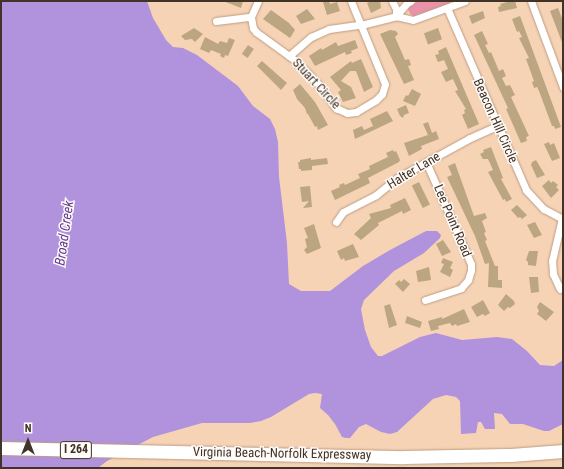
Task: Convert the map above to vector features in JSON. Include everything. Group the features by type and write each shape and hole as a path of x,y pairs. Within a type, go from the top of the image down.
{"highway":[{"name":"Virginia Beach-Norfolk Expressway","path":"1,448 412,457 511,455 563,451"}],"street":[{"path":"216,21 251,17 258,1"},
{"name":"Stuart Circle","path":"251,17 253,28 256,32 289,56 310,74 336,108 347,113 356,112 379,98 385,84 362,24 351,1"},
{"path":"392,1 395,5 396,16"},
{"path":"396,16 407,3 411,1"},
{"path":"531,1 563,88"},
{"path":"289,56 301,44 321,31 396,16 413,20 461,2"},
{"name":"Beacon Hill Circle","path":"447,8 497,126 529,194 544,209 563,218"},
{"name":"Halter Lane","path":"336,222 344,212 376,195 397,178 470,138 497,126"},
{"name":"Lee Point Road","path":"425,300 461,288 468,280 471,270 471,264 426,162"},
{"path":"560,289 553,274 552,261 563,218"}],"shaded area":[{"path":"419,1 451,1 449,4 415,17 411,15 408,10 409,6"}],"water":[{"name":"Broad Creek","path":"1,1 147,1 153,18 166,40 173,47 183,48 197,55 238,86 253,106 270,119 275,129 278,142 279,177 287,243 289,284 301,291 330,291 363,266 390,250 426,231 437,231 441,235 440,238 424,253 394,271 364,300 361,309 365,330 371,347 378,356 382,356 420,337 436,333 462,340 497,337 512,339 527,351 540,365 554,366 563,360 563,424 549,431 544,431 523,424 510,424 502,414 494,413 495,429 485,429 481,422 478,422 476,433 461,434 460,401 456,397 446,395 433,399 397,432 390,434 381,432 366,424 359,427 350,438 346,438 342,437 335,424 320,408 322,394 315,393 309,394 271,417 261,421 250,423 202,423 153,437 107,461 98,468 1,468"}],"building":[{"path":"223,1 243,1 241,8"},
{"path":"329,1 330,4 337,2 340,11 327,15 323,2"},
{"path":"371,1 380,1 381,8 371,13 367,3"},
{"path":"515,1 517,8 499,12 498,7 501,6 500,4"},
{"path":"558,8 563,21 563,45 550,11"},
{"path":"307,9 315,19 301,24 296,16"},
{"path":"271,10 289,23 295,30 290,38 263,19"},
{"path":"483,11 485,18 472,24 469,16"},
{"path":"520,16 561,127 555,129 554,126 552,126 539,91 537,87 534,88 532,82 534,81 526,59 529,58 519,38 522,37 519,31 517,32 512,19"},
{"path":"194,28 203,34 195,42 192,39 185,40 181,36"},
{"path":"438,28 442,39 428,44 424,33"},
{"path":"390,30 396,31 398,34 395,37 405,60 409,59 411,65 408,66 414,80 404,84 380,34"},
{"path":"482,31 488,44 485,45 489,53 491,52 499,71 503,69 506,76 502,78 506,86 510,85 515,95 511,97 529,136 526,137 527,141 521,143 506,109 508,108 474,35"},
{"path":"205,37 218,44 220,41 227,43 229,38 235,40 228,56 225,55 224,58 220,56 221,54 211,50 209,53 200,49"},
{"path":"355,40 358,48 351,51 352,53 346,55 345,52 315,66 309,56 321,48 322,50 336,42 338,46"},
{"path":"248,45 254,49 248,58 242,54"},
{"path":"446,47 479,124 468,129 462,115 465,113 464,110 466,109 455,91 458,90 453,79 446,82 441,72 448,69 444,60 438,62 435,55 439,54 438,51"},
{"path":"361,59 373,87 364,92 356,71 350,71 341,81 351,87 356,98 343,102 338,92 341,90 330,77 351,61 352,63"},
{"path":"262,61 287,83 281,90 257,66"},
{"path":"300,84 315,102 328,125 318,130 317,126 315,127 293,90"},
{"path":"412,89 421,94 415,106 403,101"},
{"path":"406,105 409,113 404,115 403,118 400,116 397,109"},
{"path":"387,111 393,121 355,139 353,130 362,126 364,130 373,126 370,119"},
{"path":"428,122 432,133 436,131 439,139 421,146 422,149 409,156 404,143 428,135 423,124"},
{"path":"549,142 550,145 554,143 560,158 552,161 544,144"},
{"path":"491,147 503,178 501,179 512,199 506,202 505,199 503,200 488,172 493,170 488,159 483,159 480,154 484,152 483,150"},
{"path":"393,150 394,152 396,151 400,160 399,162 368,178 370,183 335,200 331,191 340,187 339,185 344,183 345,185 360,178 358,174 370,169 369,166 388,157 386,153"},
{"path":"311,158 311,160 327,158 328,164 312,166 312,170 301,171 301,169 299,169 298,162 300,162 300,160"},
{"path":"536,160 545,175 537,178 531,165 532,162"},
{"path":"455,163 474,216 485,213 487,218 482,221 486,232 484,233 487,240 485,241 495,266 498,266 498,280 502,280 502,288 488,287 489,263 485,264 475,236 447,177 452,175 448,166"},
{"path":"549,180 551,183 553,181 558,185 556,187 559,190 551,198 542,186"},
{"path":"419,182 430,204 423,208 412,186"},
{"path":"310,186 312,207 303,208 309,201 302,202 300,187"},
{"path":"405,198 411,210 403,214 402,211 378,223 379,225 361,240 354,234 371,218 369,214 391,208 390,205"},
{"path":"517,205 527,215 522,219 520,217 518,218 511,210"},
{"path":"535,222 542,235 534,238 527,225"},
{"path":"314,224 321,248 307,254 304,250 307,247 305,239 308,238 304,228"},
{"path":"443,240 451,252 442,256 436,244"},
{"path":"353,244 359,257 345,261 344,258 341,260 337,251"},
{"path":"529,251 538,251 536,266 528,265 526,260"},
{"path":"443,258 453,262 450,268 453,270 450,277 440,272 444,264 441,263"},
{"path":"429,267 431,280 418,282 416,271"},
{"path":"529,277 538,277 539,292 531,293"},
{"path":"404,279 410,284 403,292 395,284 399,280 401,282"},
{"path":"506,294 514,301 515,304 510,308 508,307 504,311 498,305"},
{"path":"483,300 490,313 485,316 483,314 477,317 471,307"},
{"path":"540,302 554,312 546,321 537,314 539,311 537,307"},
{"path":"390,304 397,325 389,328 384,306"},
{"path":"464,309 470,322 457,326 456,324 452,326 450,323 438,326 439,329 431,331 428,321 442,317 442,319"},
{"path":"407,316 422,322 420,328 405,323"}]}
